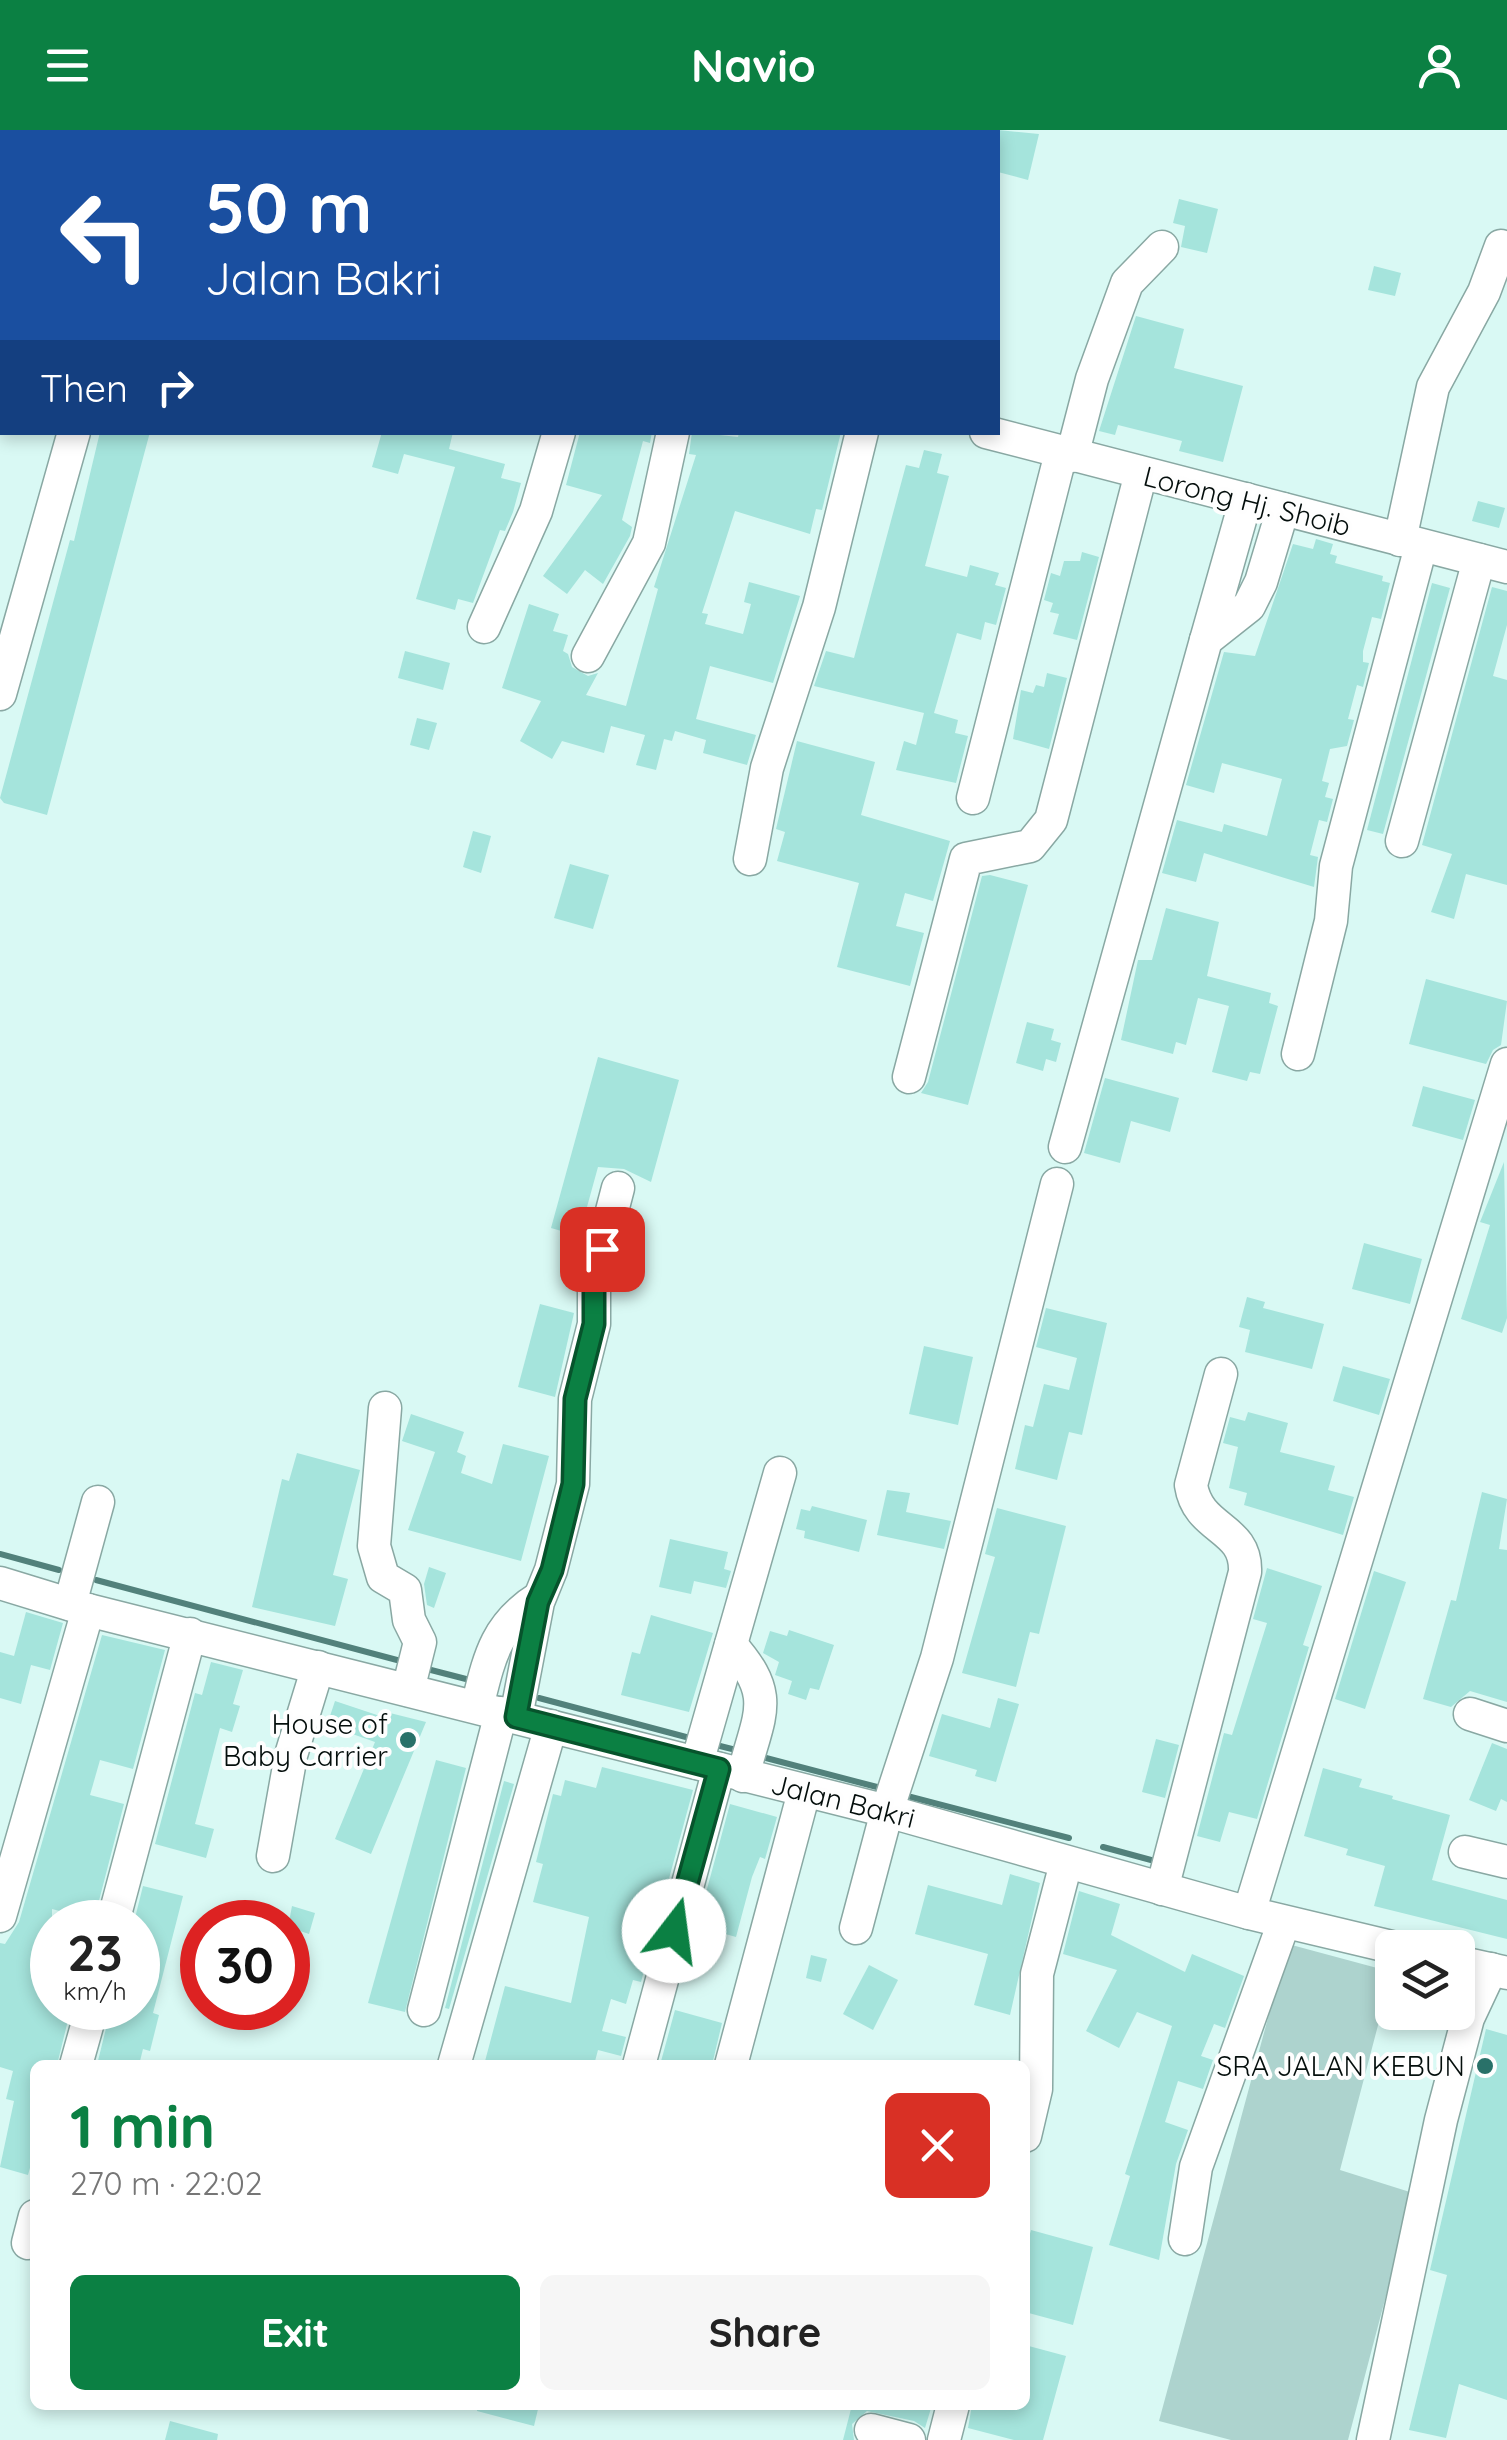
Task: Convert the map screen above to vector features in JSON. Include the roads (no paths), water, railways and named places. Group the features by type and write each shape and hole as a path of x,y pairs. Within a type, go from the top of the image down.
{"street":[{"path":"1298,1054 1331,921 1336,866 1410,543 1433,388 1484,292 1501,246"},
{"path":"972,798 1067,455 1092,379 1127,283 1162,247"},
{"path":"0,694 73,435"},
{"path":"484,627 536,511 558,435"},
{"path":"588,656 649,543 672,435"},
{"path":"750,859 768,768 819,607 861,435"},
{"name":"Lorong Hj. Shoib","path":"997,435 1493,564"},
{"path":"909,1077 966,859 1030,846 1051,820 1141,473"},
{"path":"1066,1147 1246,499"},
{"path":"1206,640 1248,606 1261,582 1283,509"},
{"path":"1402,842 1493,564"},
{"path":"1249,1913 1507,1064"},
{"path":"856,1928 886,1811 937,1658 1058,1184"},
{"path":"424,2010 498,1712 552,1570 573,1484 575,1399 594,1324 594,1280 618,1188"},
{"path":"1162,1889 1244,1572 1245,1557 1238,1540 1203,1516 1194,1503 1191,1484 1222,1374"},
{"path":"386,1408 374,1546 383,1577 405,1590 409,1620 420,1642 408,1690"},
{"path":"640,2060 720,1769 731,1644 780,1473"},
{"path":"0,1916 79,1607 98,1502"},
{"name":"Jalan Bakri","path":"0,1583 79,1607 886,1811 1249,1913 1375,1943"},
{"path":"119,1900 190,1634"},
{"path":"720,1769 763,1695 756,1673 731,1644"},
{"path":"273,1856 291,1755 318,1667"},
{"path":"1470,1714 1507,1726"},
{"path":"455,2060 551,1726"},
{"path":"732,2060 804,1792"},
{"path":"1466,1852 1507,1862"},
{"path":"1030,2115 1036,2089 1037,1974 1066,1863"},
{"path":"1185,2239 1196,2167 1284,1922"},
{"path":"1373,2440 1468,2018 1499,1971"},
{"path":"77,2060 86,2030"},
{"path":"944,2440 953,2410"},
{"path":"871,2430 909,2440"}],"waterway":[{"path":"0,1554 59,1570"},
{"path":"96,1580 397,1660"},
{"path":"431,1670 466,1679"},
{"path":"539,1698 686,1737"},
{"path":"720,1746 732,1749"},
{"path":"766,1758 877,1787"},
{"path":"911,1797 1069,1838"},
{"path":"1103,1847 1151,1860"}],"place":[{"name":"House of Baby Carrier","path":"408,1740"},
{"name":"SRA JALAN KEBUN","path":"1485,2066"}]}
